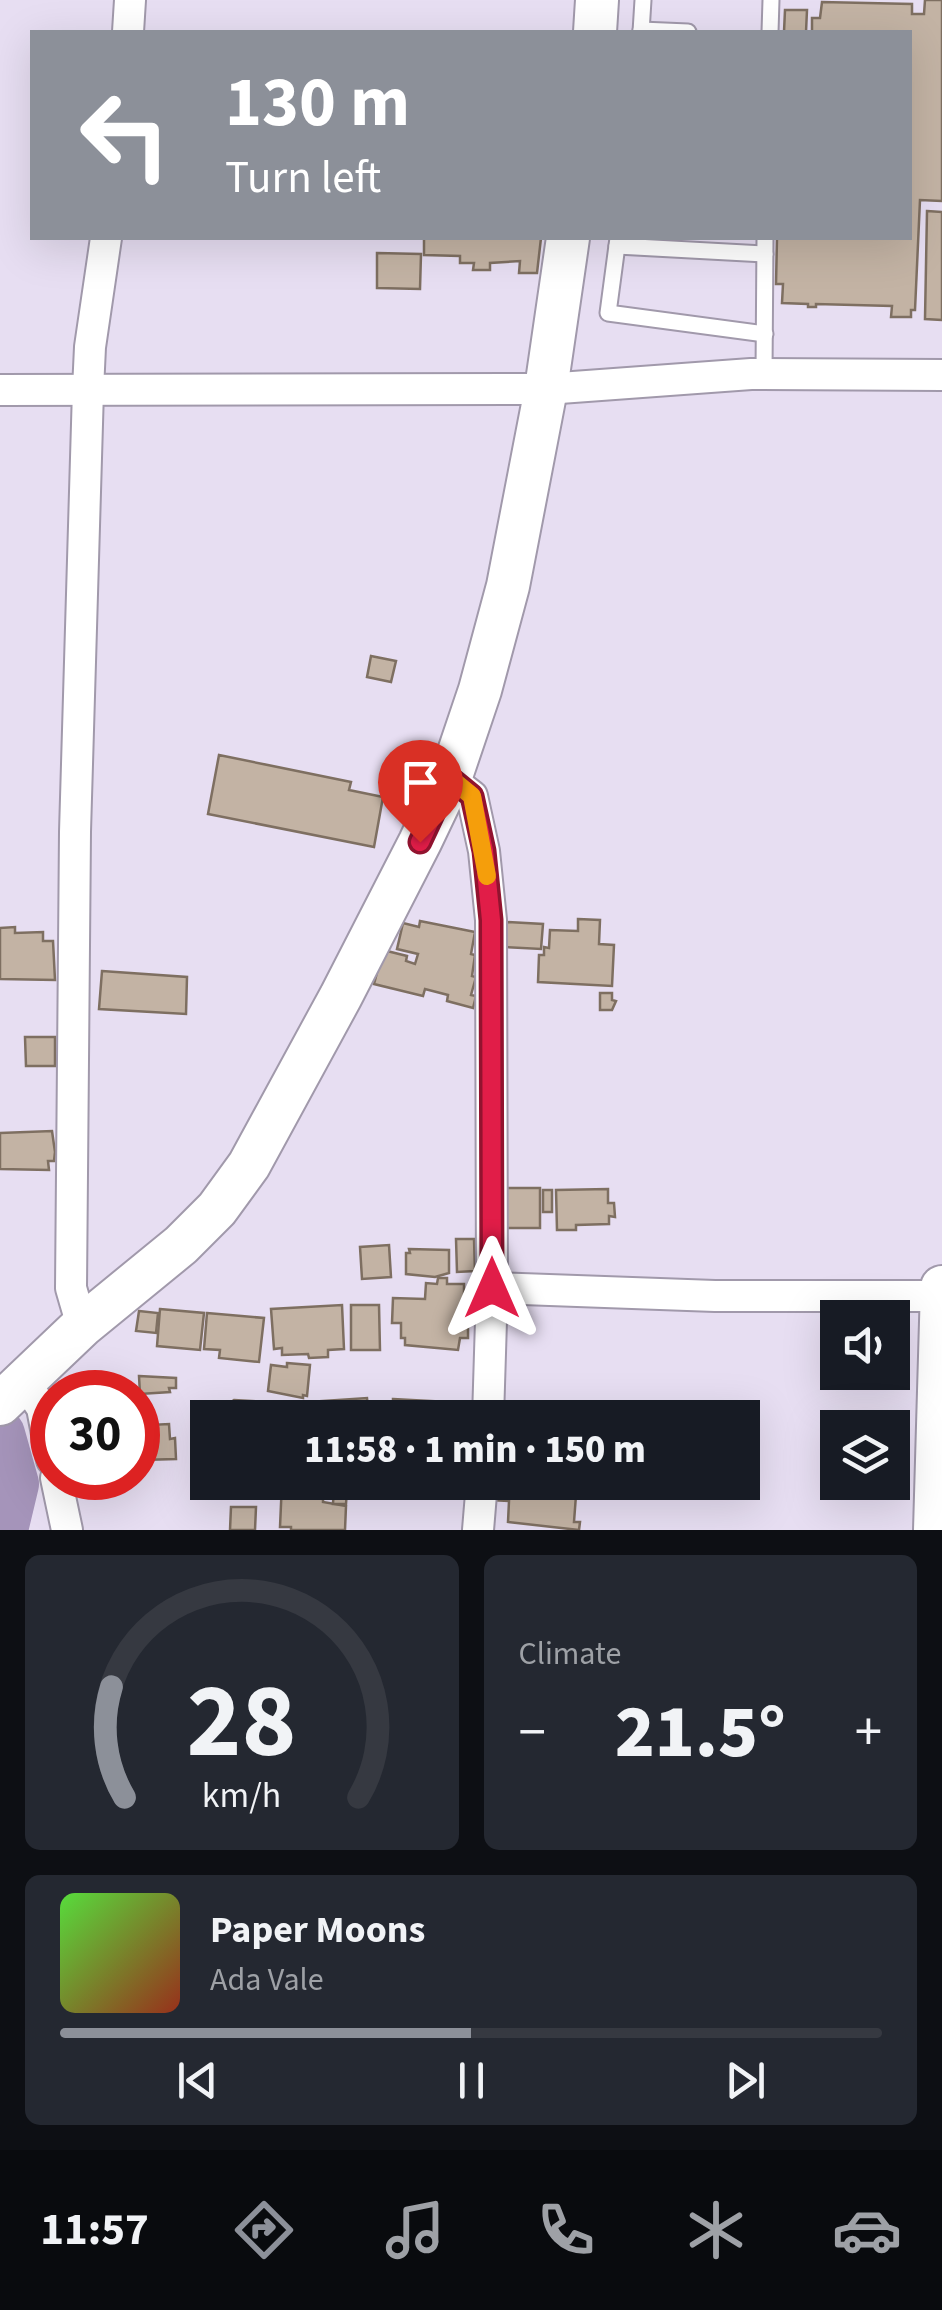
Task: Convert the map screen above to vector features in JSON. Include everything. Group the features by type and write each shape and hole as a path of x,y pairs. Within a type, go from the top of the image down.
{"street":[{"path":"128,30 130,0"},
{"path":"594,30 597,0"},
{"path":"82,1326 71,1288 75,832 90,347 106,240"},
{"path":"9,1396 82,1326 181,1244 217,1208 249,1165 342,996 450,778 480,690 508,586 546,389 568,240"},
{"path":"0,390 546,389 764,374 942,374"},
{"path":"450,778 472,796 484,851 491,920 489,1400"},
{"path":"936,1530 942,1287"},
{"path":"492,1288 715,1296 942,1296"},
{"path":"61,1500 67,1530"},
{"path":"478,1530 480,1500"}],"lane":[{"path":"641,30 643,0"},
{"path":"770,30 771,0"},
{"path":"764,374 766,334 765,246 618,242 608,313 766,334"}],"building":[{"path":"925,0 942,0 942,201 920,200 915,310 911,310 911,317 891,317 892,306 808,307 782,303 783,284 776,284 777,240 912,240 912,30 812,30 812,18 820,18 822,2 912,4 912,14 924,14"},
{"path":"785,10 807,10 806,30 784,30"},
{"path":"927,211 942,212 942,320 925,319"},
{"path":"424,240 541,240 537,273 519,273 520,261 490,263 490,270 473,270 474,263 460,263 460,256 424,255"},
{"path":"377,253 421,254 420,289 377,288"},
{"path":"371,656 396,661 391,682 367,677"},
{"path":"219,755 351,782 349,790 383,797 374,847 208,814"},
{"path":"578,919 600,920 599,944 614,945 612,986 538,982 539,955 544,955 544,947 549,948 550,930 578,931"},
{"path":"420,921 475,932 471,954 475,955 472,976 476,977 471,995 476,996 473,1008 447,1001 448,995 425,989 423,996 374,984 383,950 407,956 406,961 415,964 418,954 397,949 403,923 419,927"},
{"path":"507,922 543,924 541,949 505,947"},
{"path":"15,927 15,933 43,932 43,941 53,941 55,980 0,979 0,928"},
{"path":"102,971 187,977 186,1014 99,1009"},
{"path":"600,993 612,993 612,1000 616,1001 612,1010 600,1010"},
{"path":"25,1037 55,1037 55,1066 26,1066"},
{"path":"52,1131 55,1152 54,1161 48,1161 49,1170 0,1169 0,1133"},
{"path":"506,1188 540,1188 540,1228 506,1228"},
{"path":"608,1189 608,1203 614,1203 615,1217 609,1216 609,1224 557,1230 556,1190"},
{"path":"543,1190 552,1190 552,1212 543,1212"},
{"path":"456,1239 474,1239 475,1271 457,1272"},
{"path":"389,1245 391,1277 362,1279 360,1247"},
{"path":"409,1249 449,1250 449,1273 435,1277 406,1274"},
{"path":"438,1278 447,1278 447,1284 464,1284 468,1338 460,1338 458,1350 405,1345 401,1323 392,1323 393,1298 425,1299 426,1283 437,1284"},
{"path":"342,1305 344,1349 328,1350 328,1357 309,1358 308,1354 282,1355 282,1348 274,1349 271,1309"},
{"path":"351,1305 379,1305 380,1350 351,1350"},
{"path":"160,1309 204,1313 200,1350 157,1346"},
{"path":"139,1311 158,1313 156,1333 136,1331"},
{"path":"207,1313 264,1318 259,1362 219,1358 220,1350 204,1349"},
{"path":"287,1363 310,1365 307,1396 268,1391 271,1365 287,1367"},
{"path":"160,1377 176,1378 176,1388 169,1388 170,1392 160,1393"},
{"path":"160,1424 169,1424 170,1439 175,1438 176,1459 160,1459"},
{"path":"281,1500 323,1500 346,1506 345,1530 280,1527"},
{"path":"491,1500 576,1500 574,1522 580,1522 579,1530 508,1522 509,1501"},
{"path":"231,1507 256,1507 255,1530 230,1530"}],"waterway":[{"path":"0,1434 14,1484 3,1530"}],"slow traffic":[{"path":"446,786 450,778 472,796 487,876"}],"route":[{"path":"420,842 450,778 472,796 484,851 491,920 492,1288"}]}
